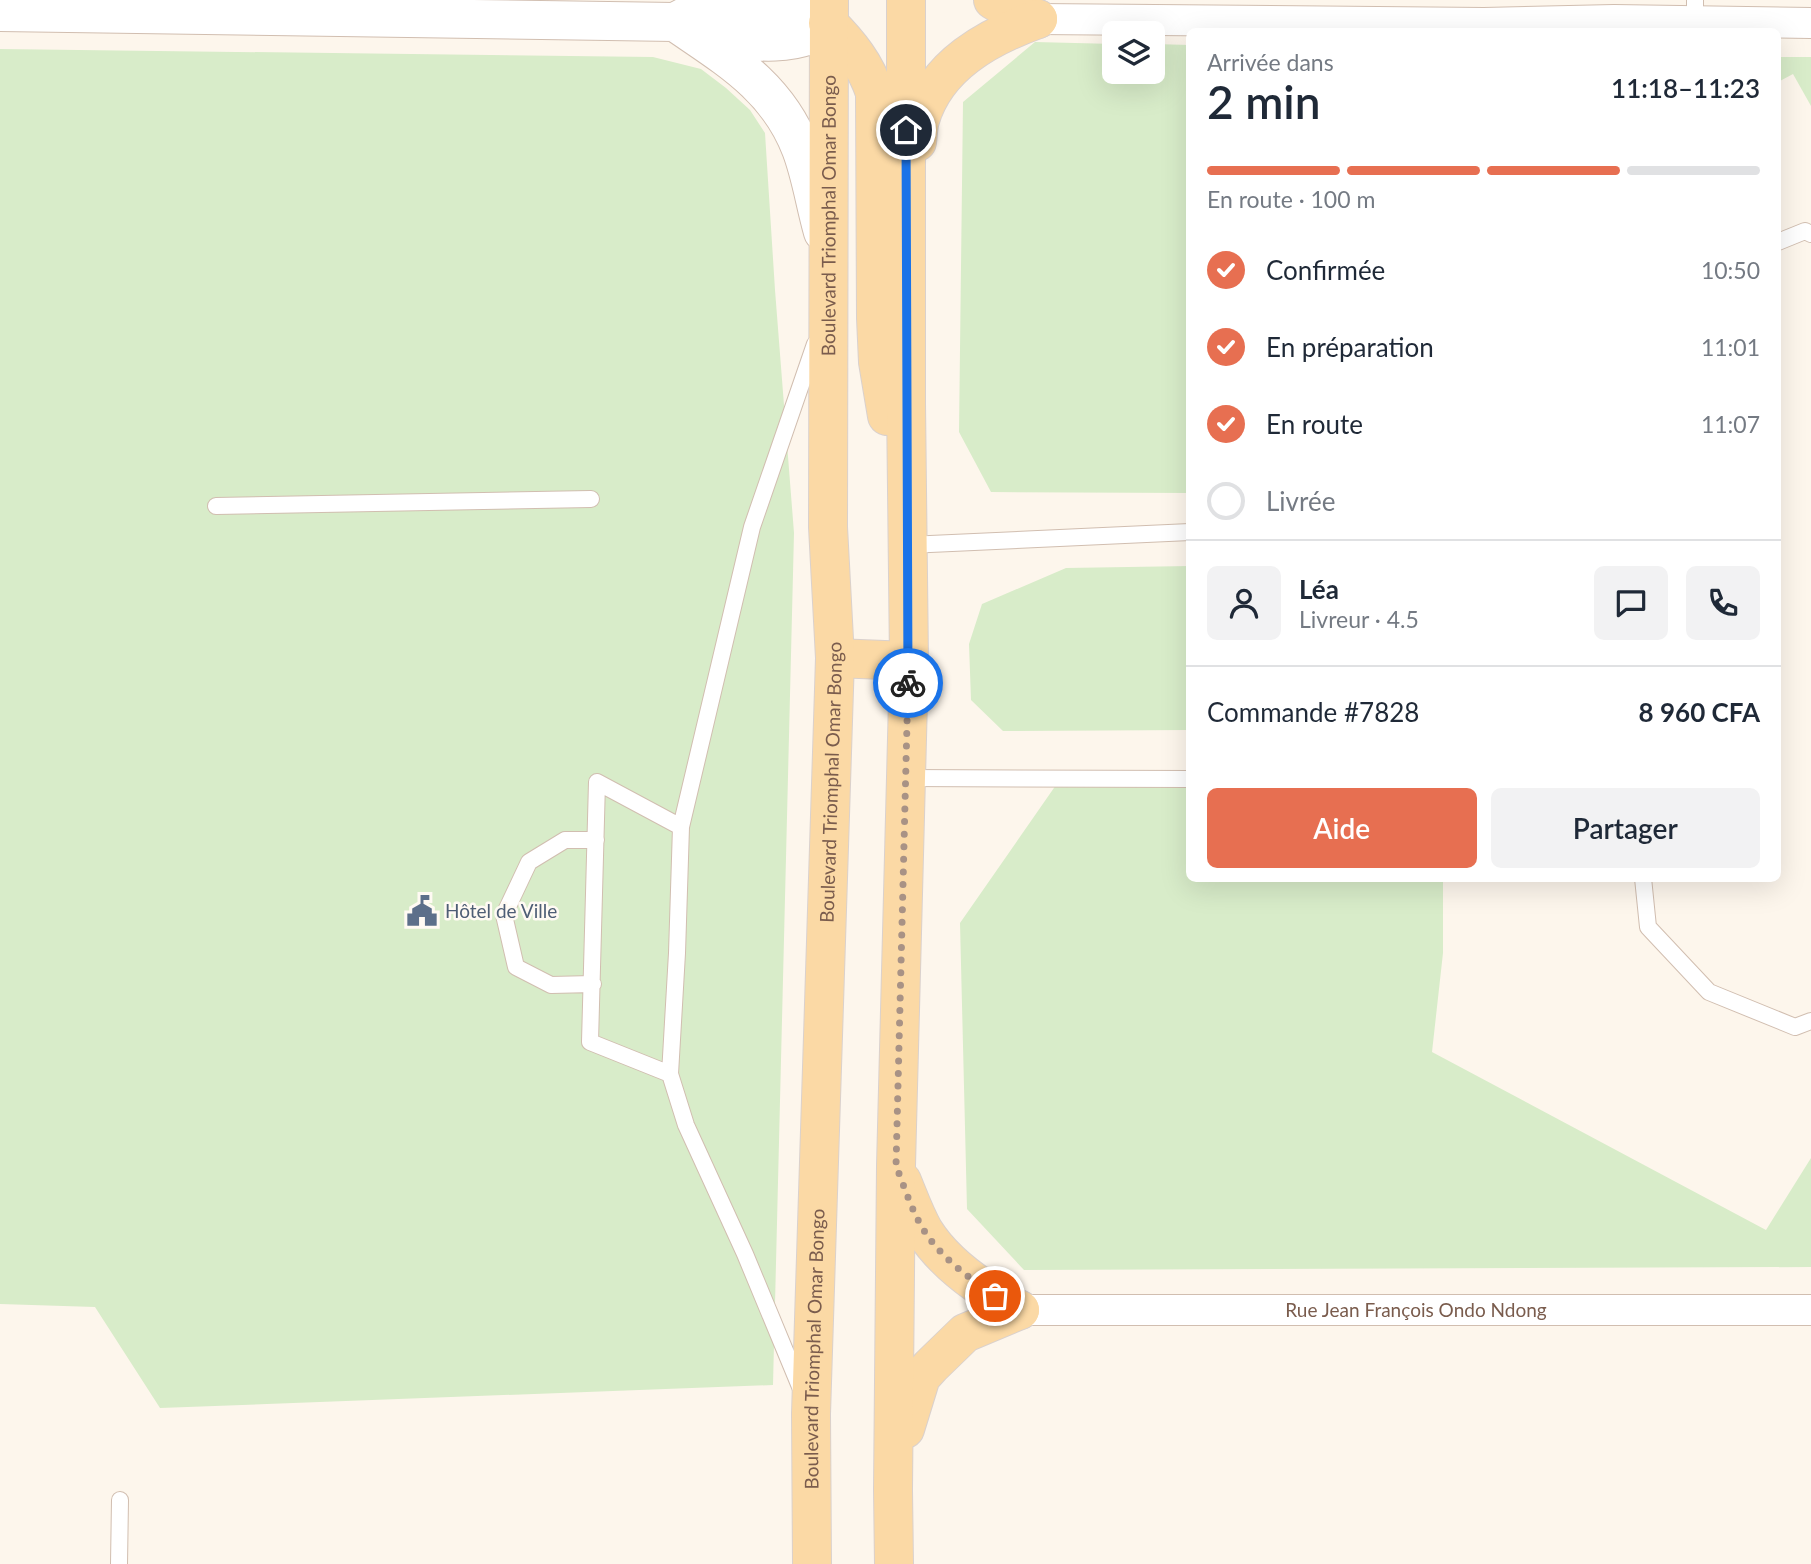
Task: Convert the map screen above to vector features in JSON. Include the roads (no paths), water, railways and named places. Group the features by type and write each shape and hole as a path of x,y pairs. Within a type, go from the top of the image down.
{"main road":[{"path":"894,1564 892,1490 896,1166 909,661 906,0"},
{"path":"993,0 1010,10 1038,19"},
{"path":"835,8 875,93 878,362 887,416 907,485"},
{"name":"Boulevard Triomphal Omar Bongo","path":"812,1564 811,1414 835,658 828,527 828,251 835,8"},
{"path":"906,181 920,120 933,91 975,47 1008,30 1038,19"},
{"path":"835,658 909,661"},
{"path":"896,1166 918,1220 933,1242 966,1275 1020,1310"},
{"path":"892,1490 906,1423 921,1377 965,1333 1020,1310"}],"street":[{"path":"0,12 686,17 807,11 823,18 835,8"},
{"path":"1038,19 1484,23 1614,10 1695,11 1811,23"},
{"path":"686,17 761,86 785,116 802,150 828,251"},
{"name":"Rue Jean François Ondo Ndong","path":"1020,1310 1811,1310"}],"lane":[{"path":"1781,241 1805,231 1811,234"},
{"path":"811,1414 745,1254 686,1125 670,1074 681,827 752,527 829,305"},
{"path":"216,506 591,499"},
{"path":"908,545 1186,533"},
{"path":"906,778 1186,779"},
{"path":"670,1074 590,1042 597,782 681,827"},
{"path":"593,984 551,985 516,968 504,915 530,862 565,840 596,840"},
{"path":"1643,882 1648,927 1709,992 1795,1027 1811,1021"},
{"path":"119,1564 120,1500"}],"place":[{"name":"Hôtel de Ville","path":"422,911"}]}
